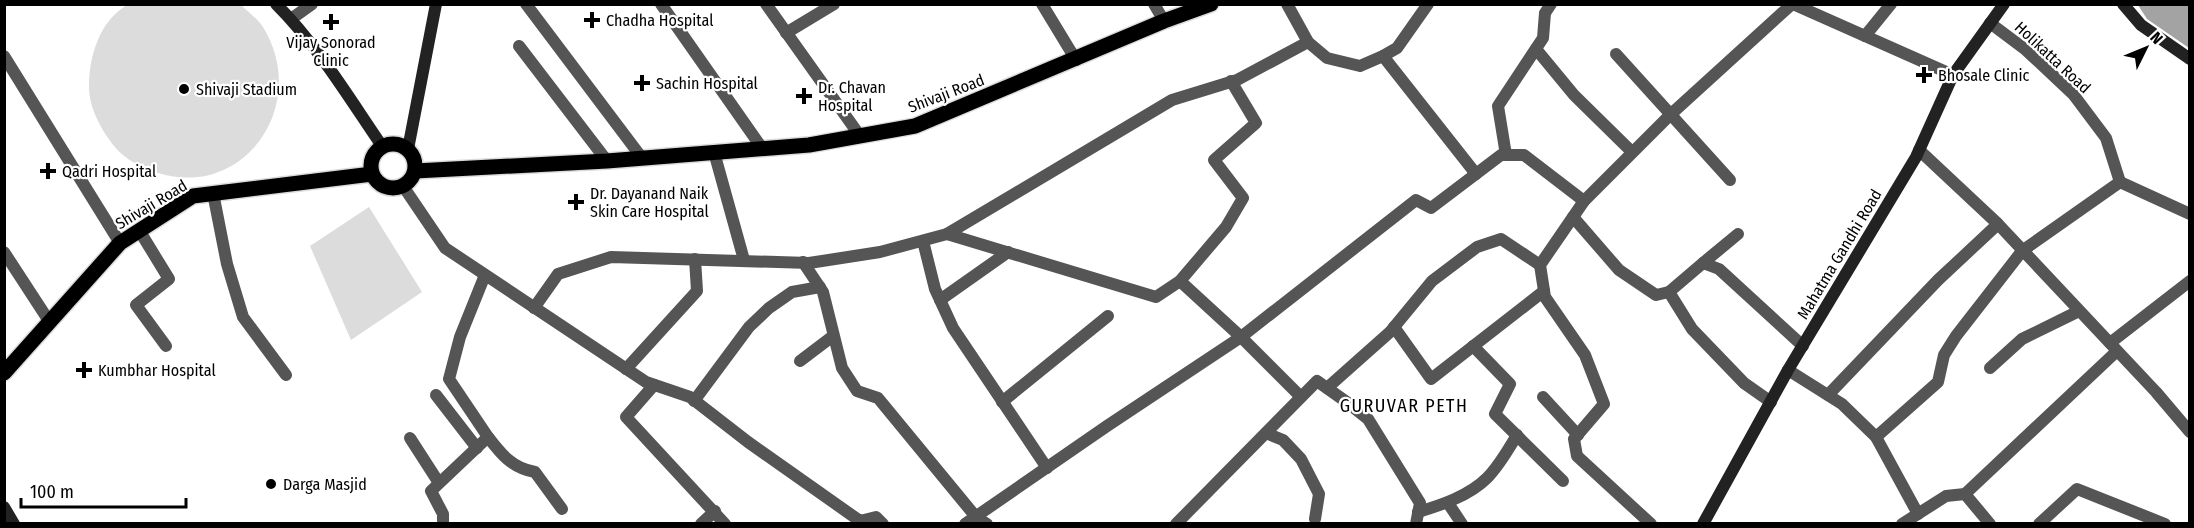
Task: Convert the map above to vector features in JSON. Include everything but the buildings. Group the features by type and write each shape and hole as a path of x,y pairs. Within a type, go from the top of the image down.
{"main road":[{"path":"276,4 291,19 333,74 382,146"},
{"path":"408,149 436,4"},
{"name":"Shivaji Road","path":"415,171 608,161 809,146 915,126 1164,21 1211,4"},
{"name":"Mahatma Gandhi Road","path":"1703,524 1788,370 1919,150 1953,75 2004,4"},
{"path":"2123,4 2141,25 2190,59"},
{"path":"398,144 408,149 415,159 415,171 411,180 403,186 385,187 372,174 373,155 382,146 398,144"},
{"name":"Shivaji Road","path":"4,373 120,243 193,196 372,174"},
{"path":"4,507 14,524"}],"street":[{"path":"291,19 312,4"},
{"path":"526,4 642,158"},
{"path":"661,4 762,148"},
{"path":"766,4 860,136"},
{"path":"786,33 834,4"},
{"path":"1042,4 1076,60"},
{"path":"1154,4 1164,21"},
{"path":"1287,4 1308,42 1327,58 1360,66 1397,48 1428,4"},
{"path":"1506,155 1498,106 1543,38 1545,13 1551,4"},
{"path":"1651,524 1577,456 1574,439 1604,404 1585,356 1545,297 1540,265 1584,201 1670,115 1792,4 1953,75"},
{"path":"1865,36 1891,4"},
{"name":"Holikatta Road","path":"1990,23 2026,50 2073,94 2106,138 2120,182"},
{"path":"534,308 558,274 611,257 802,262 880,252 947,234 1172,100 1231,81 1308,42"},
{"path":"519,46 608,161"},
{"path":"1536,49 1574,95 1632,152"},
{"path":"1616,54 1730,180"},
{"path":"4,56 120,243"},
{"path":"1383,56 1476,174"},
{"path":"947,234 1155,297 1180,281 1226,228 1243,198 1214,160 1256,123 1231,81"},
{"path":"1919,150 1998,224 2156,392 2190,432"},
{"path":"714,152 744,260"},
{"path":"802,262 823,292 842,368 857,391 878,398 976,521 1047,468 1241,337 1416,200 1431,208 1501,155 1524,155 1584,201"},
{"path":"1876,437 1938,382 1944,355 1956,336 2022,250 2120,182 2190,214"},
{"path":"403,186 445,248 646,382 694,400 748,442 860,521 876,517 883,524"},
{"path":"213,193 227,264 243,317 286,375"},
{"path":"1573,217 1619,270 1656,295 1669,292 1738,234"},
{"path":"1828,395 1938,280 1998,224"},
{"path":"139,230 169,279 136,305 166,346"},
{"path":"1327,388 1394,327 1432,281 1477,247 1501,239 1540,265"},
{"path":"922,241 940,300 953,328 1047,468"},
{"path":"4,252 49,321"},
{"path":"940,300 1008,252"},
{"path":"626,369 697,291 695,259"},
{"path":"1703,263 1719,268 1803,346"},
{"path":"485,275 460,338 449,379 506,460 525,470 535,472 562,509"},
{"path":"1180,281 1301,397"},
{"path":"694,400 749,327 769,308 792,292 820,287"},
{"path":"1902,524 1947,496 1965,494 2114,347 2187,289"},
{"path":"1394,327 1431,379 1544,291"},
{"path":"1669,292 1692,330 1744,383 1771,402"},
{"path":"1990,368 2022,339 2079,310"},
{"path":"1002,402 1107,316"},
{"path":"800,361 833,336"},
{"path":"1473,346 1510,384 1495,414 1563,481"},
{"path":"1788,370 1842,404 1876,437 1918,514"},
{"path":"1176,524 1317,381 1368,419 1420,503 1417,518"},
{"path":"654,385 626,417 725,524"},
{"path":"436,395 477,448"},
{"path":"1544,397 1578,435"},
{"path":"1266,433 1284,440 1301,459 1318,494 1315,519"},
{"path":"1417,518 1448,503 1486,480 1517,435"},
{"path":"443,524 443,514 430,491 488,437"},
{"path":"410,438 439,483"},
{"path":"2039,524 2077,489 2165,524"},
{"path":"1965,494 1990,524"},
{"path":"1448,503 1462,524"},
{"path":"701,524 715,511"}],"shaded area":[{"name":"Shivaji Stadium","path":"127,5 241,5 261,24 276,57 279,87 273,115 260,140 240,160 216,173 187,178 141,167 128,159 112,144 94,112 89,90 90,72 94,50 103,29"},
{"path":"2138,5 2189,5 2189,48 2147,19"},
{"path":"369,207 422,292 351,340 310,246"}],"place":[{"name":"Chadha Hospital","path":"592,20"},
{"name":"Vijay Sonorad Clinic","path":"331,22"},
{"name":"Bhosale Clinic","path":"1924,75"},
{"name":"Sachin Hospital","path":"642,83"},
{"name":"Shivaji Stadium","path":"184,89"},
{"name":"Dr. Chavan Hospital","path":"804,96"},
{"name":"Qadri Hospital","path":"48,171"},
{"name":"Dr. Dayanand Naik Skin Care Hospital","path":"576,202"},
{"name":"Kumbhar Hospital","path":"84,370"},
{"name":"Darga Masjid","path":"271,484"}],"district":[{"name":"GURUVAR PETH","path":"1404,406"}]}
